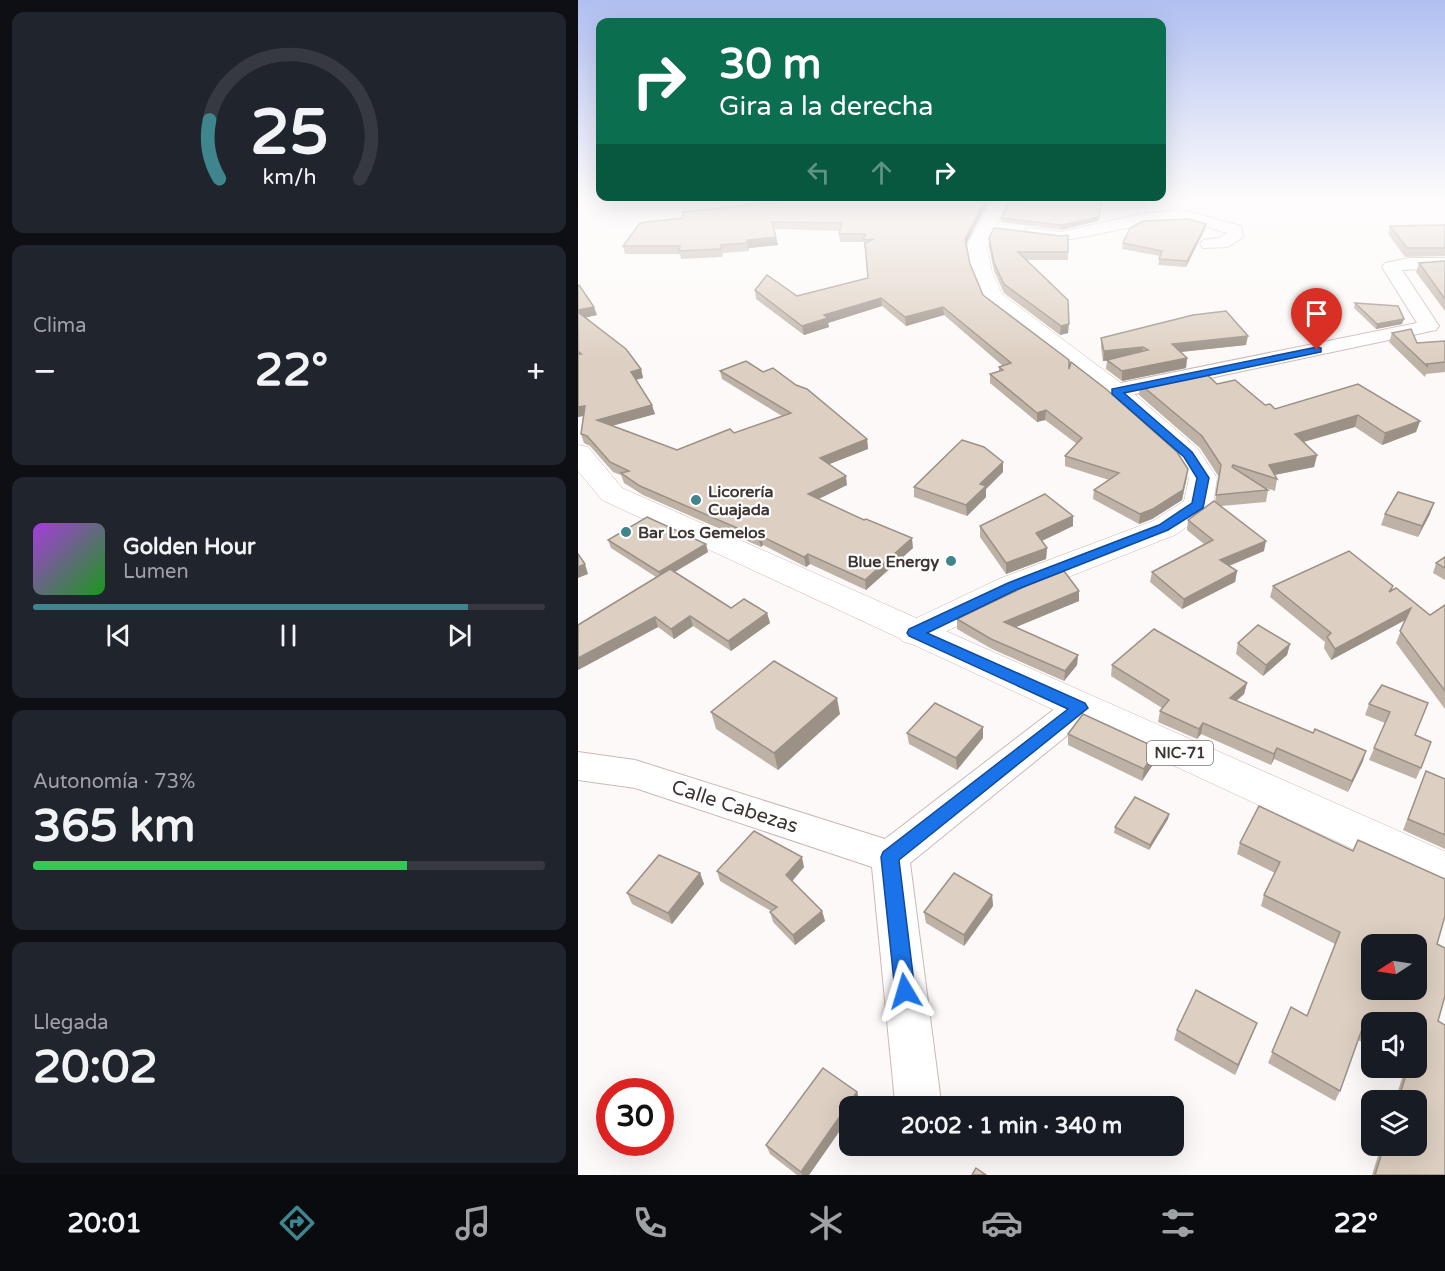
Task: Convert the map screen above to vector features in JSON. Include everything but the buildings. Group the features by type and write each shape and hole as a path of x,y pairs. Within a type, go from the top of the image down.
{"main road":[{"path":"914,633 1013,586 1164,528 1198,505 1203,478 1188,455 1116,391 993,297 982,272 979,254"},
{"name":"NIC-71","path":"578,453 612,494 1445,873"}],"street":[{"path":"1116,391 1429,326 1391,267 1410,263 1445,263"},
{"path":"917,1096 890,857 1080,708"},
{"name":"Calle Cabezas","path":"578,766 635,774 890,857"}],"place":[{"name":"Licorería Cuajada","path":"696,500"},
{"name":"Bar Los Gemelos","path":"626,532"},
{"name":"Blue Energy","path":"951,561"}],"route":[{"path":"905,991 890,857 1080,708 914,633 1013,586 1164,528 1198,505 1203,478 1188,455 1116,391 1317,350"}]}
